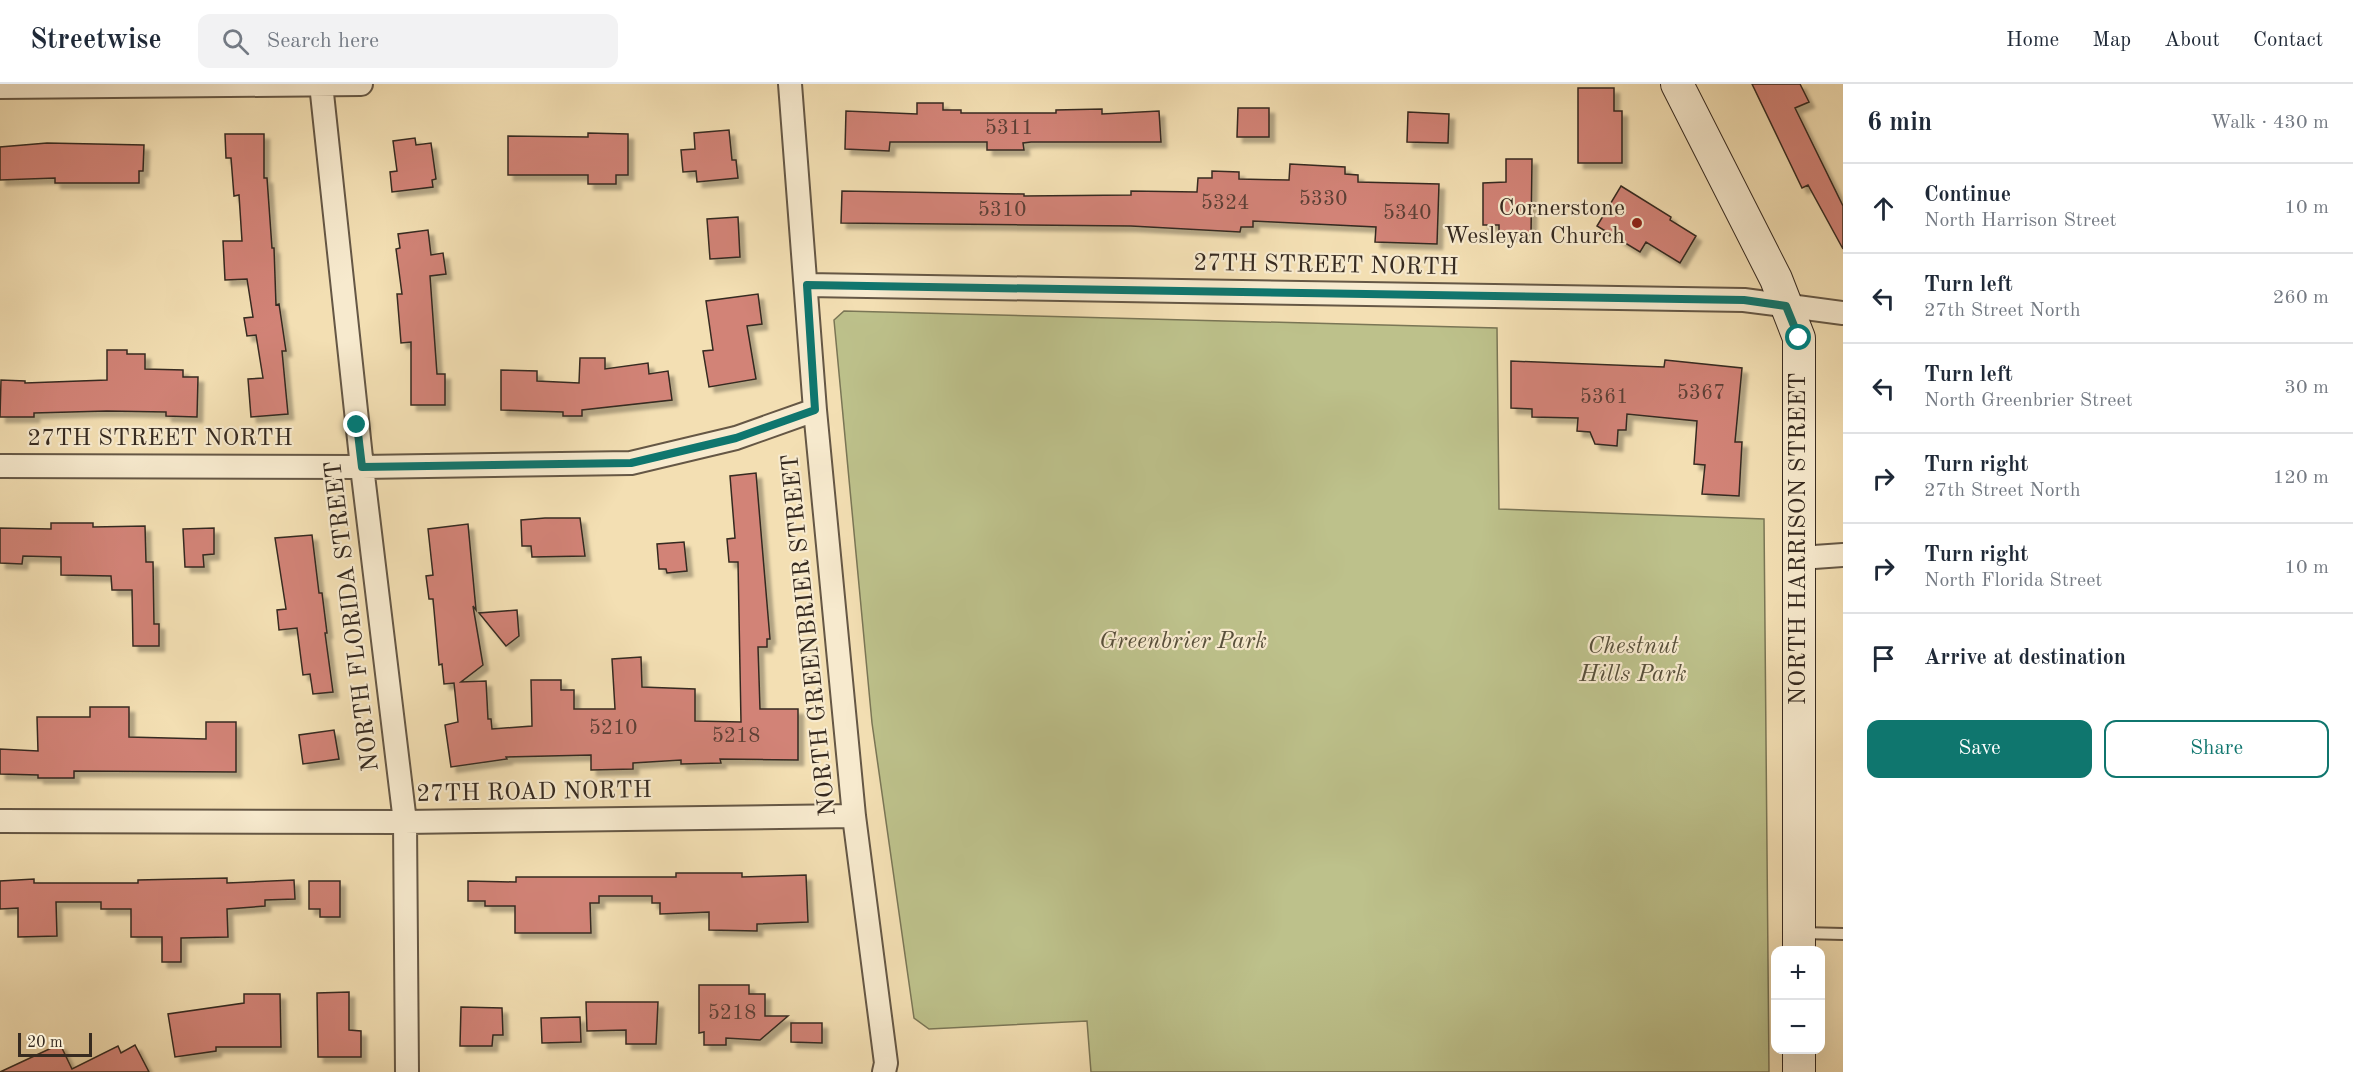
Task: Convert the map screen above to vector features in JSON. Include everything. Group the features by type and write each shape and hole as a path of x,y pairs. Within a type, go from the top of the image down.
{"street":[{"name":"NORTH FLORIDA STREET","path":"321,84 362,467 405,822 406,1072"},
{"path":"0,87 361,84"},
{"name":"NORTH GREENBRIER STREET","path":"790,84 815,410 854,816 886,1063 884,1072"},
{"name":"NORTH HARRISON STREET","path":"1677,84 1776,279 1799,338 1799,942"},
{"name":"27TH STREET NORTH","path":"807,285 1744,300 1843,314"},
{"name":"27TH STREET NORTH","path":"0,466 362,467 631,463 736,438 815,410"},
{"path":"1800,558 1843,555"},
{"name":"27TH ROAD NORTH","path":"0,820 405,822 854,816"},
{"path":"1799,1054 1799,1072"}],"lane":[{"path":"1799,942 1843,934"}],"green space":[{"name":"Greenbrier Park","path":"844,311 1497,328 1499,509 1764,519 1769,1072 1091,1072 1087,1021 929,1029 914,1018 872,723 834,320"}],"building":[{"path":"1752,84 1800,84 1809,102 1795,108 1843,206 1843,249 1808,185 1802,188"},
{"path":"1578,88 1614,88 1614,111 1622,111 1622,163 1578,163"},
{"path":"917,103 943,103 943,110 961,110 961,113 1056,113 1056,110 1102,109 1102,114 1159,111 1161,142 1031,142 1023,143 1024,150 987,150 987,142 890,142 889,151 845,149 846,111 917,114"},
{"path":"1238,108 1269,108 1269,137 1237,137"},
{"path":"1408,112 1449,114 1448,143 1407,142"},
{"path":"729,130 732,160 736,160 738,178 697,182 696,171 683,172 681,150 695,149 694,133"},
{"path":"588,133 628,134 628,175 616,175 616,184 588,184 588,175 508,175 508,136 588,137"},
{"path":"225,134 264,134 264,178 267,178 272,248 274,248 276,305 279,304 286,351 282,351 288,414 251,417 248,379 263,378 256,335 247,336 244,318 253,317 247,279 225,280 223,241 242,241 239,195 234,196 231,158 226,158"},
{"path":"415,138 416,145 431,143 436,179 432,180 433,187 392,192 390,172 397,171 393,141"},
{"path":"47,143 144,145 143,171 139,171 139,183 55,183 55,178 0,180 0,147"},
{"path":"1506,159 1532,159 1531,235 1499,235 1499,225 1483,225 1483,183 1506,182"},
{"path":"1290,164 1345,167 1345,174 1358,175 1358,182 1439,184 1437,244 1375,242 1376,227 1253,221 1253,227 1241,227 1240,232 1131,226 841,223 842,191 1024,194 1024,196 1131,195 1131,191 1197,192 1198,178 1212,178 1212,171 1239,172 1239,179 1289,180"},
{"name":"Cornerstone Wesleyan Church","path":"1621,186 1671,217 1670,220 1696,236 1680,263 1646,242 1640,252 1597,226"},
{"path":"738,217 740,257 710,259 707,219"},
{"path":"428,230 431,255 443,253 446,274 430,276 437,374 445,374 445,405 411,405 411,342 401,343 397,294 402,294 396,249 400,248 398,234"},
{"path":"758,294 762,324 747,326 756,379 709,387 703,351 713,350 706,301"},
{"path":"107,350 127,350 127,354 145,354 145,369 183,370 183,377 198,377 197,417 166,416 166,412 107,411 34,413 34,417 0,417 1,380 25,381 25,383 107,380"},
{"path":"580,358 605,358 605,369 648,363 649,374 668,371 672,400 582,410 582,416 563,416 563,412 501,410 501,370 537,371 537,381 579,383"},
{"path":"1665,360 1742,368 1735,442 1742,442 1739,496 1702,494 1705,465 1694,464 1697,421 1627,414 1626,430 1618,430 1617,446 1595,444 1590,432 1577,431 1578,418 1532,417 1532,409 1511,408 1511,361 1664,367"},
{"path":"756,473 770,639 767,639 767,647 758,647 760,709 798,709 798,760 720,759 721,763 681,764 681,760 633,763 633,769 591,770 591,755 506,757 507,759 451,767 445,725 458,722 454,683 444,684 442,664 439,665 433,599 429,599 426,576 433,575 428,529 468,524 476,610 473,606 483,665 461,682 486,681 488,719 491,719 492,729 532,726 531,680 561,680 561,690 574,690 574,709 615,709 612,659 641,657 642,687 695,689 695,721 741,722 738,562 729,562 727,539 735,538 730,476"},
{"path":"580,518 585,556 532,557 531,546 522,546 521,520"},
{"path":"51,523 93,523 93,527 145,526 146,562 153,562 154,624 159,624 159,646 133,646 132,590 112,590 111,576 61,575 61,557 23,556 22,564 0,563 0,528 51,529"},
{"path":"214,528 214,554 203,555 204,567 185,567 183,529"},
{"path":"312,535 319,593 322,593 333,692 313,694 310,674 303,675 297,628 279,630 277,610 286,609 275,538"},
{"path":"684,542 687,571 667,573 666,569 659,569 657,544"},
{"path":"517,610 519,636 506,646 479,613"},
{"path":"90,707 129,707 129,737 206,739 206,722 236,722 236,772 74,771 74,778 38,778 38,775 0,774 0,749 38,751 37,717 90,717"},
{"path":"334,730 339,759 303,764 299,735"},
{"path":"676,873 742,873 742,877 806,875 808,922 757,924 757,931 709,930 709,912 660,914 660,903 652,903 652,896 599,896 599,903 590,903 591,933 515,933 515,906 485,906 485,901 468,901 468,881 516,882 516,877 676,877"},
{"path":"227,878 227,883 294,880 295,899 265,900 265,906 227,909 228,937 181,938 181,962 162,962 162,937 131,937 131,909 101,909 101,902 56,902 57,936 18,937 18,908 0,909 0,881 34,879 34,883 138,883 138,880"},
{"path":"309,881 340,881 340,917 320,917 320,909 309,909"},
{"path":"699,985 749,985 749,994 765,994 765,1016 788,1016 760,1040 726,1038 726,1045 704,1045 704,1032 699,1033"},
{"path":"349,992 349,1030 361,1031 361,1057 318,1057 317,993"},
{"path":"244,994 280,994 281,1047 216,1047 216,1051 175,1057 168,1014 244,1003"},
{"path":"586,1002 658,1002 656,1044 626,1044 626,1030 587,1031"},
{"path":"461,1007 502,1008 503,1035 493,1035 492,1046 460,1046"},
{"path":"580,1017 581,1042 542,1043 541,1018"},
{"path":"791,1023 822,1023 822,1043 791,1042"},
{"path":"60,1044 72,1069 118,1046 121,1053 135,1045 149,1072 0,1072"}],"place":[{"name":"Cornerstone Wesleyan Church","path":"1637,223"}],"route":[{"path":"357,425 362,467 631,463 736,438 815,410 807,285 1744,300 1786,306 1799,338"}],"park label":[{"name":"Chestnut Hills Park","path":"1633,661"}]}
